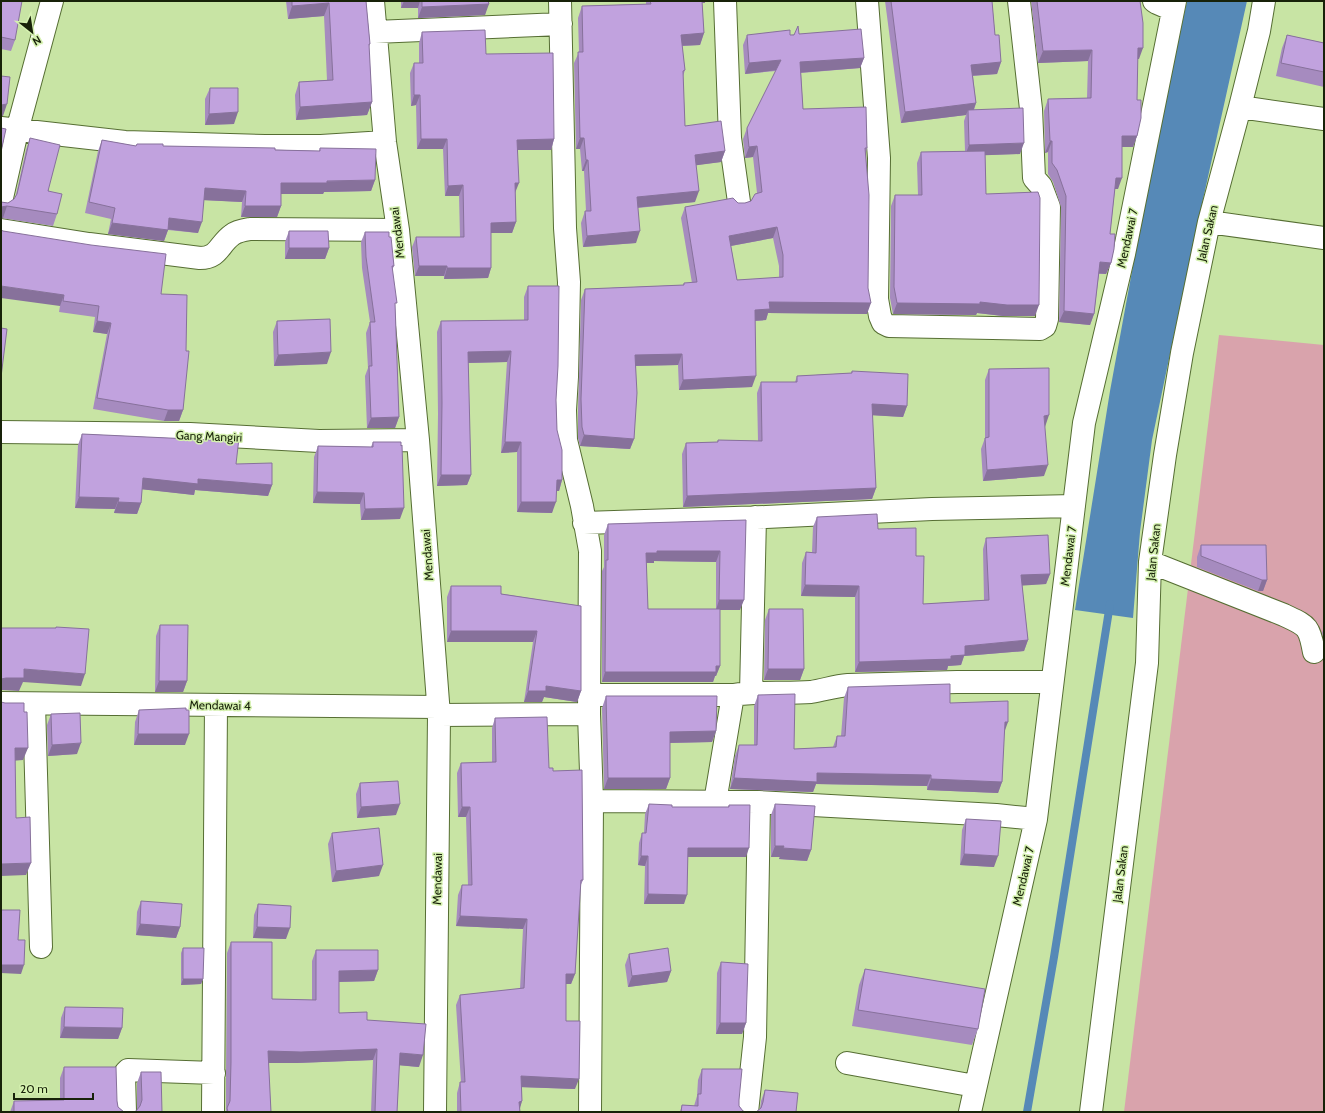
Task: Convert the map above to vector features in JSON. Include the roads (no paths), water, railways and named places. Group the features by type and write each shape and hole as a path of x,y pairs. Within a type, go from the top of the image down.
{"street":[{"path":"1,202 9,130 52,1"},
{"name":"Mendawai","path":"373,1 385,142 398,230 418,440 439,711 435,1112"},
{"path":"560,1 565,228 569,282 565,410 566,440 590,551 589,705 592,801 590,1112"},
{"path":"725,1 730,138 739,202"},
{"path":"867,1 879,158 877,299 880,316 883,323 889,326 1040,329 1045,326 1047,319 1049,206 1041,186 1034,178 1030,109 1019,1"},
{"name":"Jalan Sakan","path":"1091,1112 1147,663 1150,562 1165,455 1181,361 1209,222 1259,31 1264,1"},
{"name":"Mendawai 7","path":"970,1112 1036,819 1084,423 1124,254 1167,4"},
{"path":"375,32 561,24"},
{"path":"1240,107 1324,119"},
{"path":"9,130 124,142 257,146 321,146 385,142"},
{"path":"1209,222 1324,238"},
{"path":"1,230 89,244 207,258 215,254 233,234 250,229 398,230"},
{"name":"Gang Mangiri","path":"1,432 190,434 319,440 418,440"},
{"path":"584,523 932,509 1074,506"},
{"path":"715,802 742,694 755,517"},
{"path":"1150,562 1284,614 1304,625 1310,634 1314,652"},
{"name":"Mendawai 4","path":"1,703 216,705 439,711 589,705 742,694 813,692 848,685 957,682 1052,682"},
{"path":"34,704 41,947"},
{"path":"213,1112 216,705"},
{"path":"592,801 759,802 1036,819"},
{"path":"746,1112 755,1037 759,802"},
{"path":"846,1063 975,1086"},
{"path":"125,1112 124,1075 128,1070 214,1073"}],"water":[{"path":"1187,1 1247,1 1192,249 1152,440 1140,532 1133,618 1075,610 1110,391 1153,157"}],"waterway":[{"path":"1027,1112 1054,957 1110,604"}]}
